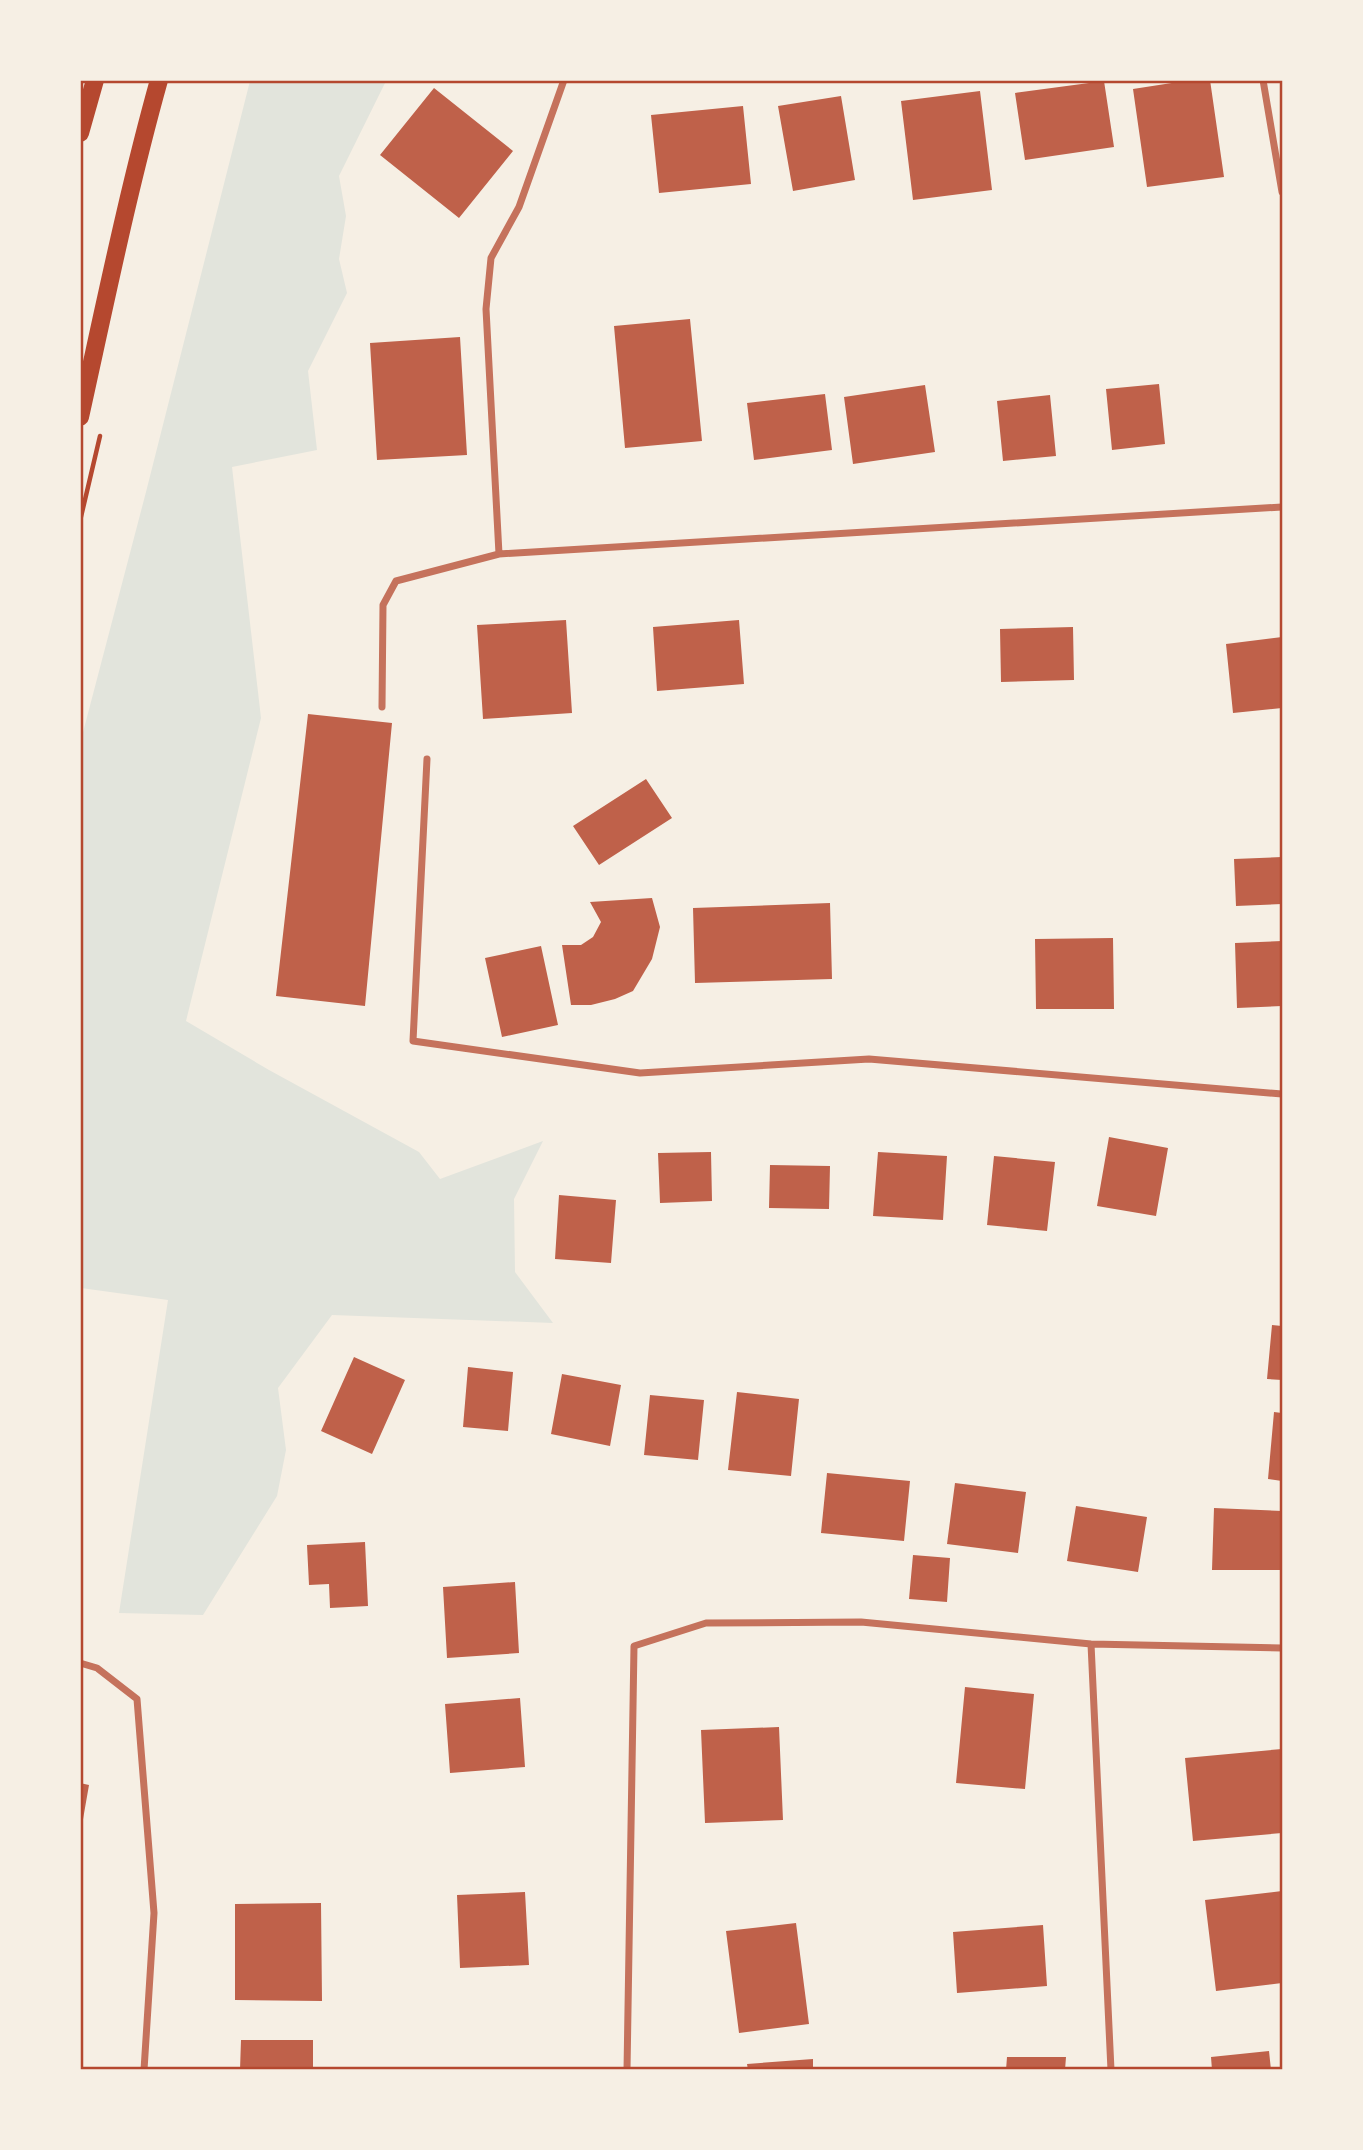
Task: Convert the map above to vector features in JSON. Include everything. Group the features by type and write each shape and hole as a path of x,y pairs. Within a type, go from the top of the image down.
{"main road":[{"path":"80,133 94,80"},
{"path":"80,417 143,136 159,80"}],"street":[{"path":"499,554 486,309 491,258 519,206 564,80"},
{"path":"1263,80 1283,192"},
{"path":"382,707 383,605 396,581 499,554 1283,506"},
{"path":"427,759 413,1041 639,1073 869,1059 1283,1094"},
{"path":"627,2070 634,1646 706,1623 861,1622 1091,1644 1283,1648"},
{"path":"1091,1644 1111,2070"},
{"path":"80,1663 97,1668 137,1699 154,1913 145,2070"}],"shaded area":[{"path":"250,81 386,81 339,176 346,216 339,259 347,293 308,371 317,450 232,467 261,718 186,1021 419,1152 440,1179 543,1141 514,1199 515,1272 553,1323 332,1315 278,1388 286,1450 277,1496 203,1615 119,1613 168,1300 81,1288 81,740"}],"building":[{"path":"1191,80 1210,80 1224,177 1147,187 1133,89"},
{"path":"1104,81 1114,147 1025,160 1015,93"},
{"path":"434,88 513,151 459,218 380,155"},
{"path":"980,91 992,190 913,200 901,101"},
{"path":"841,96 855,180 793,191 778,106"},
{"path":"743,106 751,184 659,193 651,115"},
{"path":"690,319 702,441 625,448 614,326"},
{"path":"460,337 467,455 377,460 370,343"},
{"path":"1159,384 1165,444 1112,450 1106,389"},
{"path":"925,385 935,452 853,464 844,397"},
{"path":"825,394 832,450 754,460 747,403"},
{"path":"1050,395 1056,456 1003,461 997,401"},
{"path":"566,620 572,713 483,719 477,625"},
{"path":"739,620 744,684 657,691 653,627"},
{"path":"1073,627 1074,680 1001,682 1000,629"},
{"path":"1282,637 1282,708 1233,713 1226,644"},
{"path":"308,714 392,723 365,1006 276,996"},
{"path":"646,779 672,818 599,865 573,826"},
{"path":"1282,857 1282,904 1236,906 1234,859"},
{"path":"652,898 660,927 652,959 633,991 591,1005 571,1005 562,945 581,945 593,937 601,922 590,902"},
{"path":"830,903 832,979 695,983 693,908"},
{"path":"1113,938 1114,1009 1036,1009 1035,939"},
{"path":"1282,941 1282,1006 1237,1008 1235,943"},
{"path":"541,946 558,1025 502,1037 485,958"},
{"path":"1109,1137 1168,1148 1156,1216 1097,1206"},
{"path":"711,1152 712,1201 660,1203 658,1153"},
{"path":"878,1152 947,1156 943,1220 873,1216"},
{"path":"994,1156 1055,1162 1047,1231 987,1225"},
{"path":"770,1165 830,1166 829,1209 769,1208"},
{"path":"559,1195 616,1200 611,1263 555,1259"},
{"path":"1272,1325 1282,1326 1282,1380 1267,1379"},
{"path":"354,1357 405,1380 372,1454 321,1431"},
{"path":"468,1367 513,1372 508,1431 463,1427"},
{"path":"562,1374 621,1385 610,1446 551,1434"},
{"path":"737,1392 799,1399 791,1476 728,1470"},
{"path":"650,1395 704,1400 698,1460 644,1455"},
{"path":"1274,1412 1282,1413 1282,1481 1268,1479"},
{"path":"827,1473 910,1481 904,1541 821,1533"},
{"path":"955,1483 1026,1492 1018,1553 947,1544"},
{"path":"1076,1506 1147,1517 1138,1572 1067,1561"},
{"path":"1214,1508 1282,1511 1282,1570 1212,1570"},
{"path":"365,1542 368,1606 330,1608 329,1584 309,1585 307,1545"},
{"path":"913,1555 950,1558 947,1602 909,1599"},
{"path":"515,1582 519,1653 447,1658 443,1587"},
{"path":"965,1687 1034,1694 1025,1789 956,1783"},
{"path":"520,1698 525,1767 450,1773 445,1704"},
{"path":"779,1727 783,1820 705,1823 701,1730"},
{"path":"1282,1749 1282,1833 1193,1841 1185,1758"},
{"path":"80,1783 89,1785 82,1825 80,1825"},
{"path":"1282,1891 1282,1983 1216,1991 1205,1900"},
{"path":"525,1892 529,1965 460,1968 457,1895"},
{"path":"321,1903 322,2001 235,2000 235,1904"},
{"path":"796,1923 809,2024 739,2033 726,1931"},
{"path":"1043,1925 1047,1986 957,1993 953,1932"},
{"path":"241,2040 313,2040 313,2070 240,2070"},
{"path":"1269,2051 1271,2070 1212,2070 1211,2057"},
{"path":"1007,2057 1066,2057 1065,2070 1006,2070"},
{"path":"813,2059 813,2070 748,2070 747,2064"}]}
